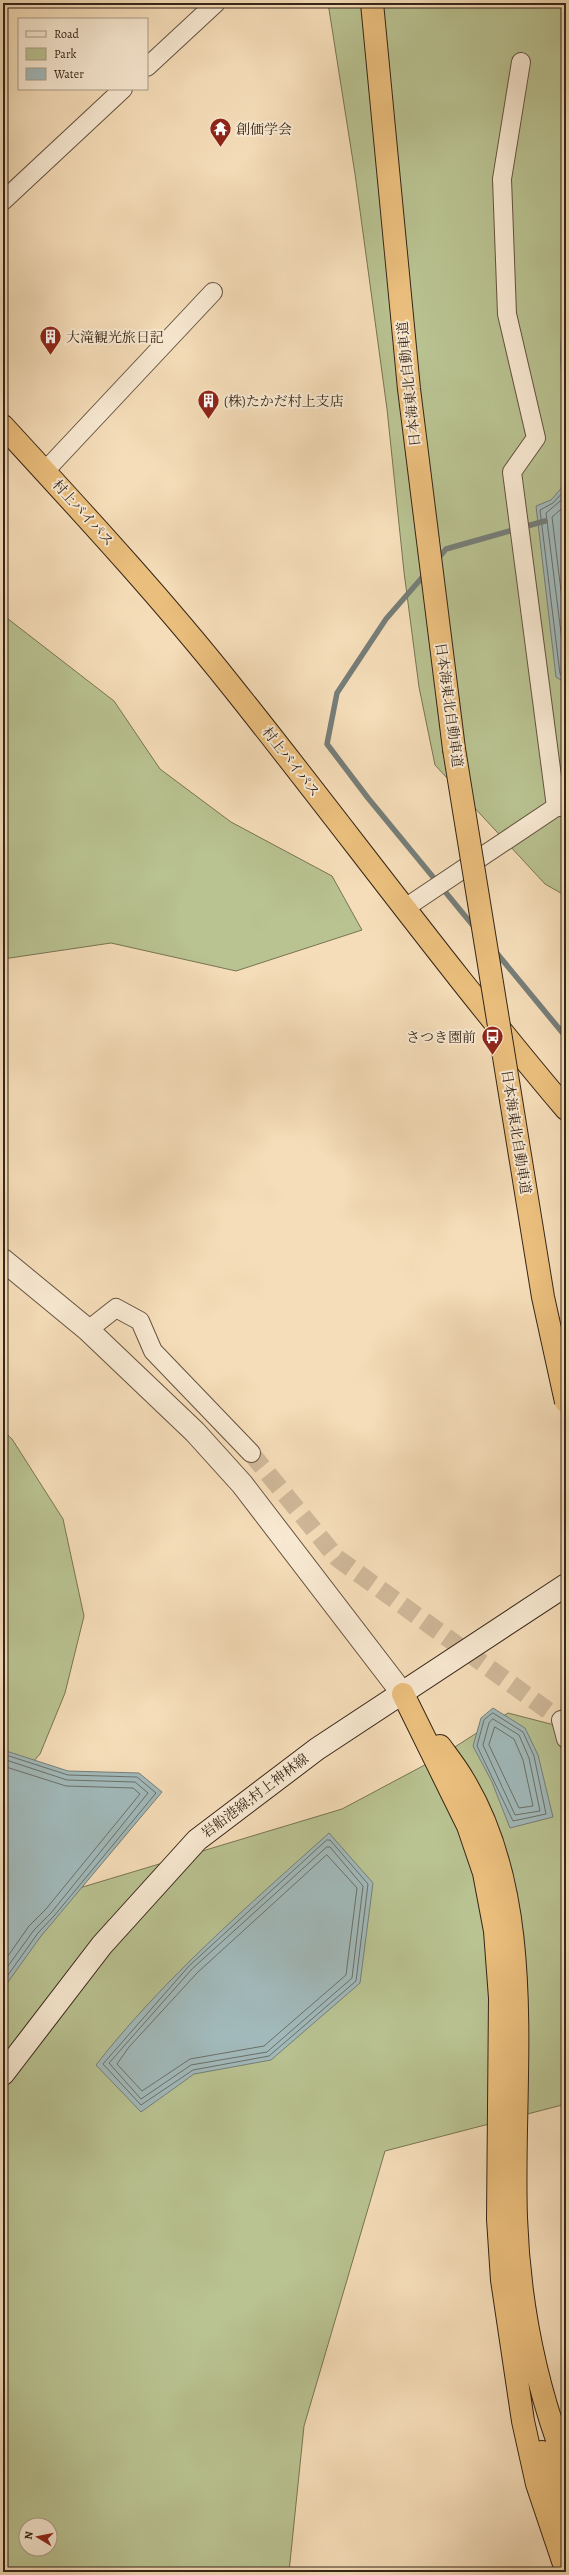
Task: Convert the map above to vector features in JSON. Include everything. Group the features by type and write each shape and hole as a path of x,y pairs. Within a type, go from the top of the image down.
{"highway":[{"name":"日本海東北自動車道","path":"372,3 409,388 454,749 543,1297 566,1402"},
{"name":"村上バイパス","path":"3,426 157,595 229,683 497,1027 566,1109"},
{"path":"403,1694 468,1826 484,1873 495,1931 500,1998 498,2219 502,2280 523,2421 537,2484 566,2570"},
{"path":"403,1694 464,1780 484,1821 500,1870 510,1925 517,1993 516,2216 518,2266 526,2326 538,2384 566,2464"},
{"path":"514,2353 532,2425 566,2510"}],"main road":[{"path":"3,1260 88,1330 196,1432 242,1484 403,1694"},
{"name":"岩船港線;村上神林線","path":"3,2074 102,1945 197,1840 317,1749 403,1694 566,1585"}],"street":[{"path":"148,66 216,3"},
{"path":"405,908 561,807 512,472 536,438 507,314 502,179 521,62"},
{"path":"3,201 122,90"},
{"path":"45,471 214,292"},
{"path":"88,1330 116,1308 140,1321 153,1351 251,1453"},
{"path":"561,1720 566,1739"}],"green space":[{"path":"328,3 566,3 566,896 545,884 435,765 419,687 404,572 387,409 355,174"},
{"path":"3,615 114,701 160,769 231,822 332,876 362,930 236,971 111,943 3,959"},
{"path":"3,1431 12,1439 63,1519 84,1616 65,1693 40,1754 3,1796"},
{"path":"508,1713 566,1728 566,2104 385,2151 304,2426 289,2572 3,2572 3,1911 342,1809 436,1759"}],"water":[{"path":"566,312 566,403 562,380 561,346 563,324"},
{"path":"566,483 566,683 556,677 536,506 551,500"},
{"path":"493,1708 525,1728 538,1755 553,1817 510,1828 492,1782 473,1746 481,1718"},
{"path":"3,1750 68,1771 139,1773 162,1792 41,1936 3,1989"},
{"path":"329,1833 373,1883 360,1983 271,2060 194,2074 141,2112 96,2065 122,2033 178,1973"}],"waterway":[{"path":"436,561 446,549 545,521"},
{"path":"426,573 386,619 337,693 327,744 368,798 475,928"},
{"path":"495,951 566,1037"}],"tunnel":[{"path":"251,1453 337,1558 561,1720"}],"place":[{"name":"創価学会","path":"220,148"},
{"name":"大滝観光旅日記","path":"50,356"},
{"name":"(株)たかだ村上支店","path":"208,420"},
{"name":"さつき園前","path":"492,1056"}]}
